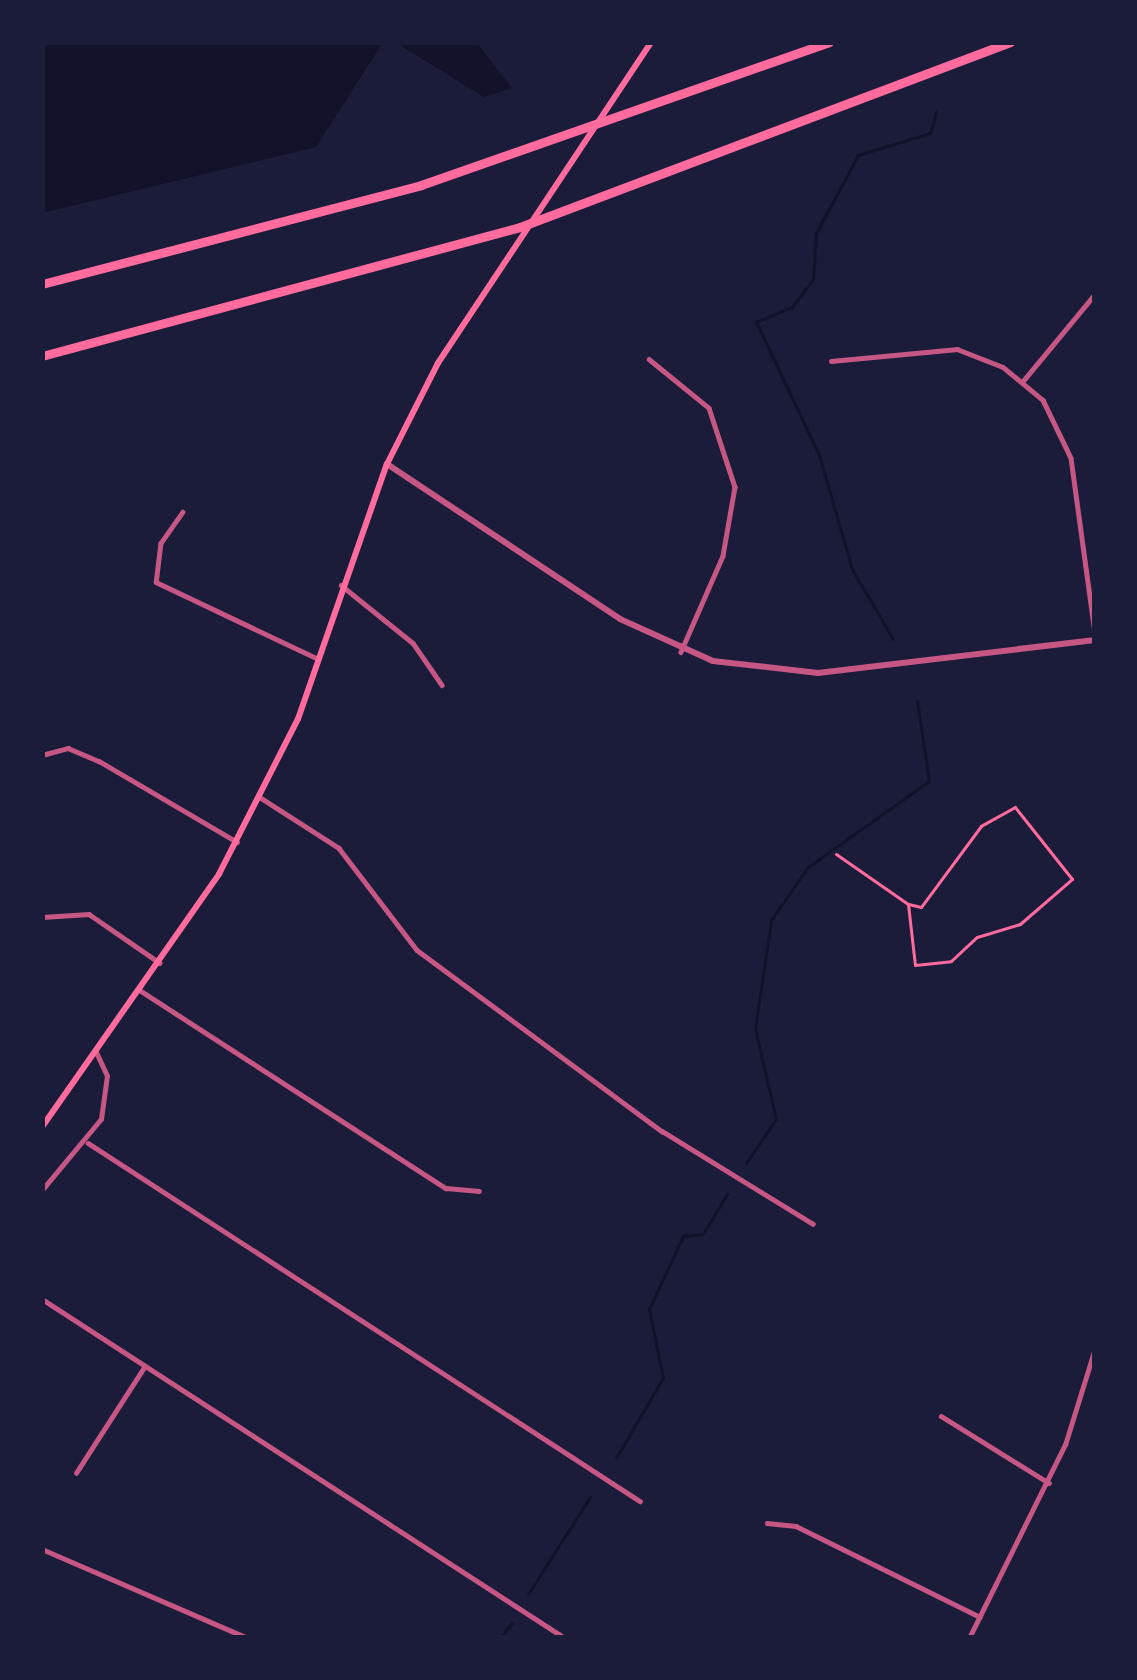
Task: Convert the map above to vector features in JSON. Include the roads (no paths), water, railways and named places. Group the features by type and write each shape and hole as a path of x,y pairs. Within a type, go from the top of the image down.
{"highway":[{"path":"42,284 440,179 829,42"},
{"path":"42,356 553,217 1010,42"}],"main road":[{"path":"42,1127 141,991 237,842 261,798 387,464 480,299 651,42"}],"street":[{"path":"1023,381 1095,294"},
{"path":"387,464 681,652 818,673 1095,637 1072,458 1023,381 940,346 831,361"},
{"path":"650,359 709,408 736,487 723,556 681,652"},
{"path":"183,512 161,543 156,582 316,658"},
{"path":"341,585 412,643 442,685"},
{"path":"42,755 68,748 99,760 237,842"},
{"path":"261,798 339,848 417,950 673,1138 812,1224"},
{"path":"42,917 88,914 160,963"},
{"path":"141,991 446,1188 479,1191"},
{"path":"42,1190 88,1143 106,1099 96,1052"},
{"path":"88,1143 640,1501"},
{"path":"42,1299 565,1638"},
{"path":"969,1638 1048,1483 1095,1348"},
{"path":"76,1473 145,1366"},
{"path":"940,1416 1048,1483"},
{"path":"767,1523 796,1526 980,1617"},
{"path":"42,1550 248,1638"}],"waterway":[{"path":"893,639 852,569 819,455 756,322 792,307 813,279 816,233 858,155 930,133 936,112"},
{"path":"746,1163 776,1119 755,1029 771,920 808,867 929,781 917,701"},
{"path":"616,1458 663,1378 649,1309 683,1236 703,1234 727,1194"},
{"path":"528,1594 590,1497"},
{"path":"499,1638 512,1623"}]}
